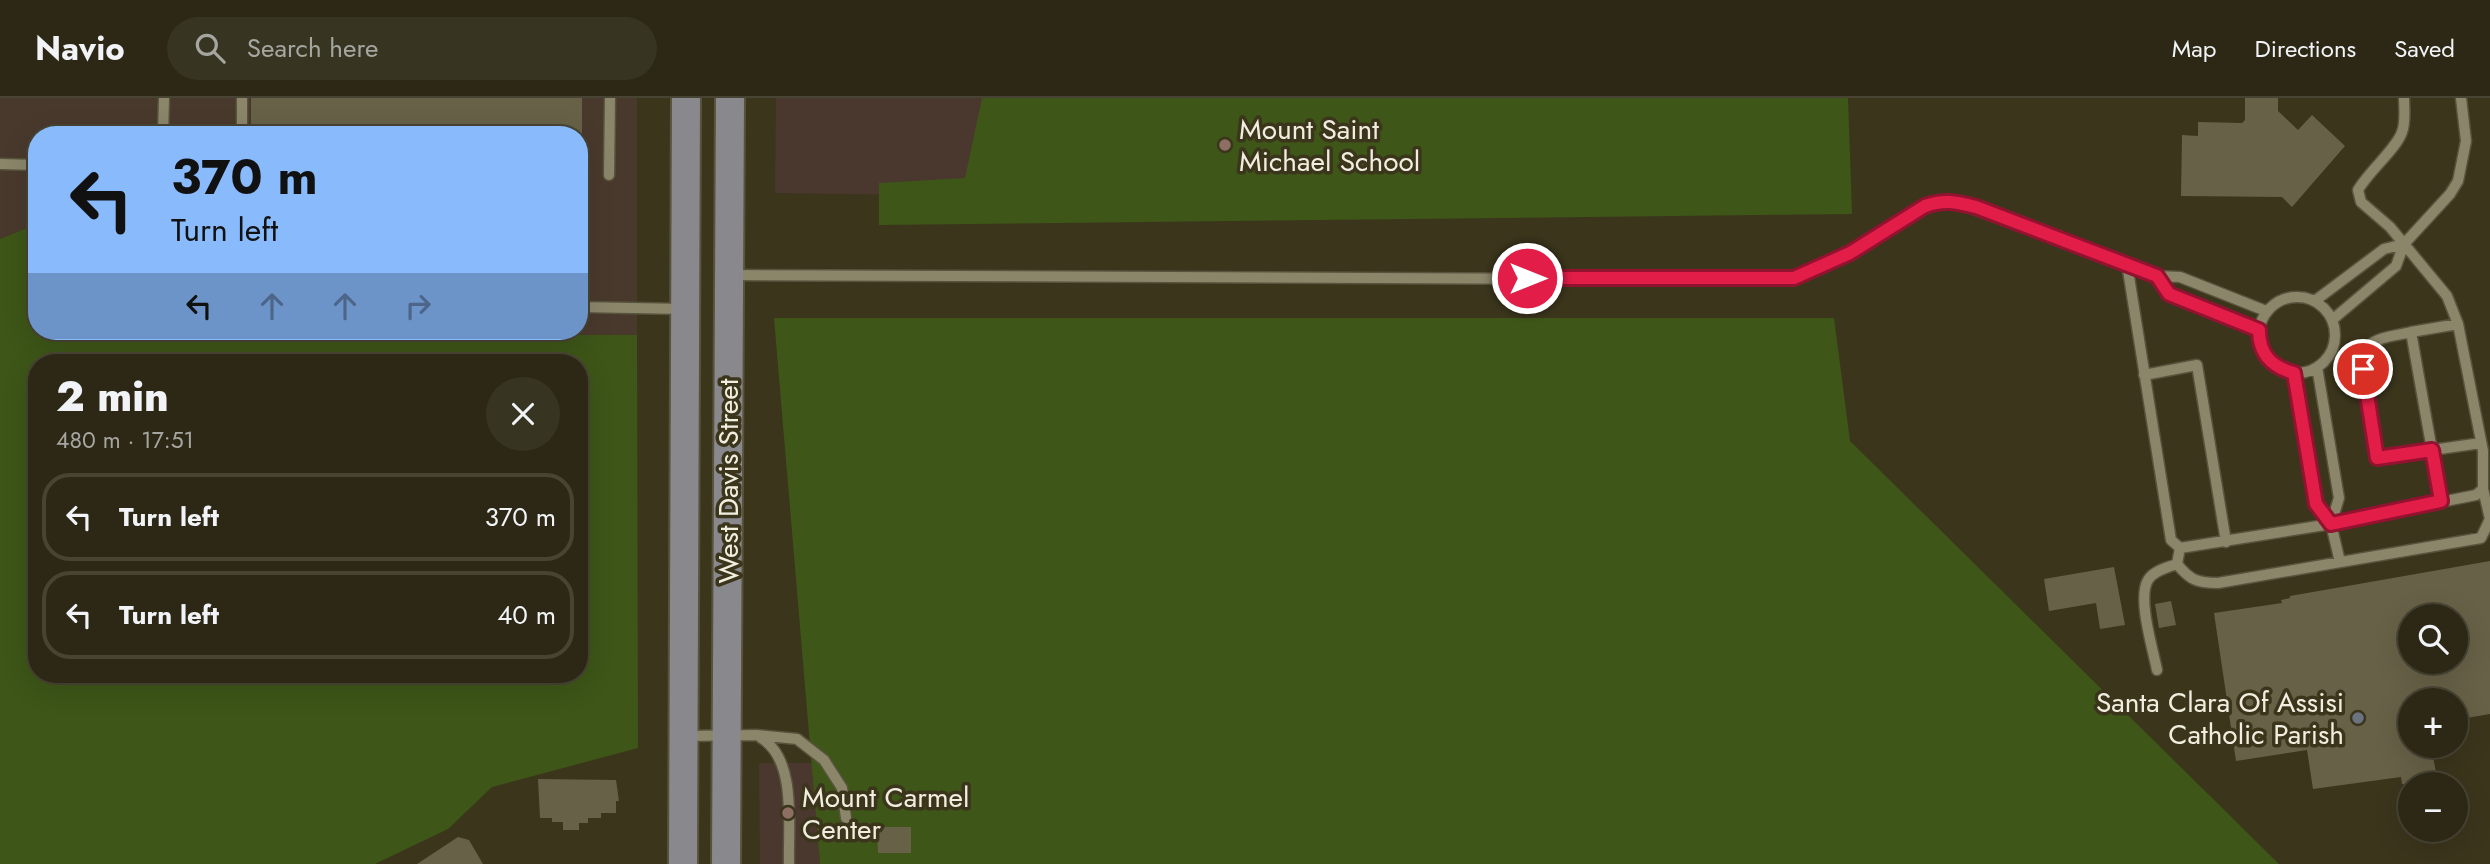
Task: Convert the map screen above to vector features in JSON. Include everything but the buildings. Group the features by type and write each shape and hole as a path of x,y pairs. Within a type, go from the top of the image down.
{"main road":[{"name":"West Davis Street","path":"683,864 686,98"},
{"name":"West Davis Street","path":"726,864 730,98"}],"lane":[{"path":"163,126 164,98"},
{"path":"242,98 242,126"},
{"path":"609,175 611,98"},
{"path":"2180,548 2177,564 2188,578 2196,583 2218,583 2481,538 2490,519 2483,489 2481,443 2458,324 2447,296 2404,244 2361,202 2358,190 2368,173 2399,139 2403,130 2404,98"},
{"path":"2333,320 2396,266 2404,244 2450,194 2458,181 2466,141 2461,98"},
{"path":"0,164 28,165"},
{"path":"730,275 1781,280 1810,273 1830,263 1925,206 1938,201 1952,201 2157,276 2180,277 2266,311"},
{"path":"2316,300 2384,249 2404,244"},
{"path":"2127,264 2171,540 2180,548 2331,524 2476,495 2483,489"},
{"path":"2157,276 2169,294 2259,330"},
{"path":"2301,296 2316,300 2333,320 2336,339 2331,353 2317,368 2294,373 2280,369 2268,360 2261,348 2259,330 2266,311 2285,297 2301,296"},
{"path":"588,307 685,309"},
{"path":"2458,324 2375,341 2367,351 2363,369 2377,458 2481,443"},
{"path":"2411,332 2441,501"},
{"path":"2144,374 2197,365 2226,542"},
{"path":"2317,368 2339,498 2331,524"},
{"path":"2294,373 2316,504 2331,524 2340,562"},
{"path":"2157,670 2143,596 2148,579 2177,564"},
{"path":"757,735 780,755 786,774 789,864"},
{"path":"684,737 757,735 797,739 824,760 842,788 846,818"}],"shaded area":[{"path":"0,98 637,98 637,335 588,335 588,126 28,126 28,228 0,239"},
{"name":"Mount Saint Michael School","path":"776,98 1673,98 1676,206 775,193"},
{"name":"Mount Carmel Center","path":"759,763 813,763 820,864 760,864"}],"green space":[{"name":"Mount Saint Michael School","path":"982,98 1848,98 1852,214 879,225 879,183 965,178"},
{"path":"28,228 28,340 588,340 588,335 637,335 638,748 492,787 448,829 375,864 0,864 0,239"},
{"path":"774,318 1834,318 1850,441 2279,864 820,864"}],"place":[{"name":"Mount Saint Michael School","path":"1225,145"},
{"name":"Santa Clara Of Assisi Catholic Parish","path":"2358,718"},
{"name":"Mount Carmel Center","path":"788,813"}],"route":[{"path":"1527,278 1794,278 1850,253 1925,206 1938,201 1952,201 1976,207 2157,276 2169,294 2259,330 2261,348 2268,360 2280,369 2294,373 2316,504 2331,524 2441,501 2432,450 2377,458 2363,369"}]}
